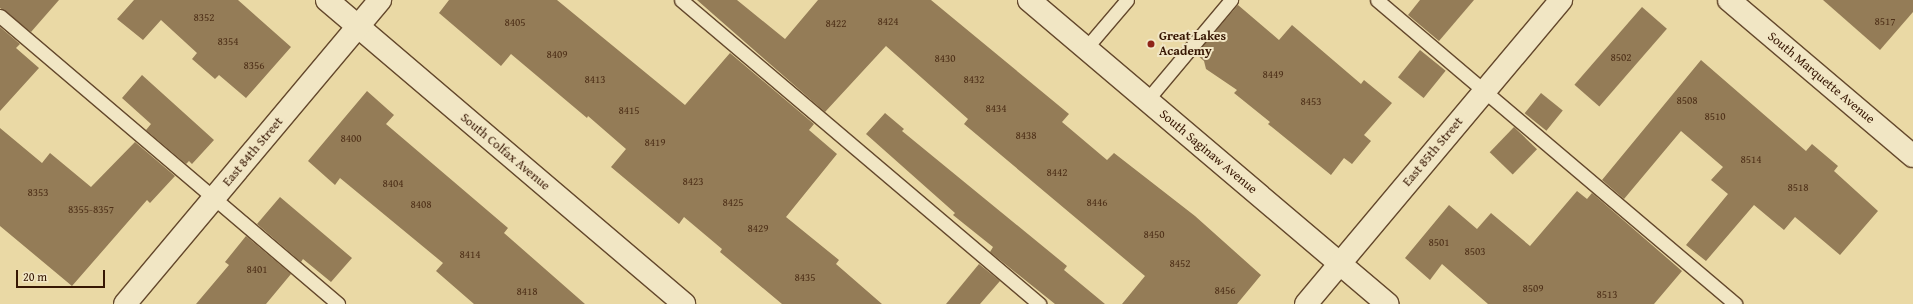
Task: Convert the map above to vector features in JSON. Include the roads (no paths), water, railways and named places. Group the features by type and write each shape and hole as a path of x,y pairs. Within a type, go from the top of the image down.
{"street":[{"name":"South Colfax Avenue","path":"327,0 684,304"},
{"name":"East 84th Street","path":"125,304 380,0"},
{"name":"South Saginaw Avenue","path":"1029,0 1387,304"},
{"name":"East 85th Street","path":"1306,304 1561,0"},
{"name":"South Marquette Avenue","path":"1729,0 1913,156"}],"lane":[{"path":"681,0 1040,304"},
{"path":"1086,48 1127,0"},
{"path":"1147,100 1231,0"},
{"path":"1377,0 1736,304"},
{"path":"0,16 338,304"}],"place":[{"name":"Great Lakes Academy","path":"1151,44"}]}
